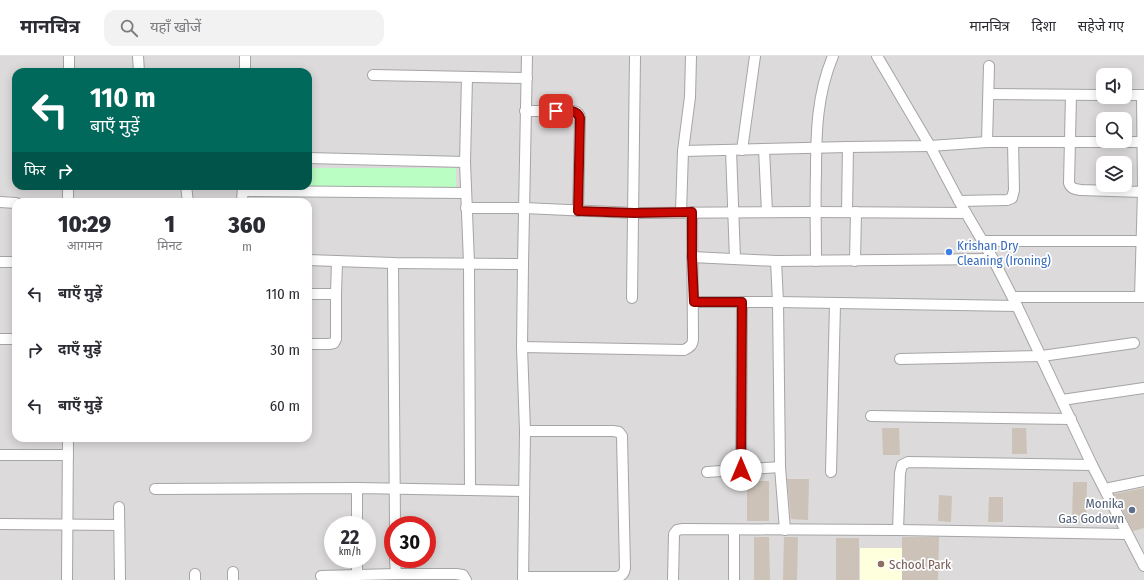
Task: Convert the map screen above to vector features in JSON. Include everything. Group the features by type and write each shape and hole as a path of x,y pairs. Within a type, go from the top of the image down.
{"street":[{"path":"69,56 69,68"},
{"path":"138,56 139,68"},
{"path":"245,56 245,68"},
{"path":"525,431 612,431 619,432 622,436 625,568 622,576 523,578 525,431 522,347 527,56"},
{"path":"632,298 635,56"},
{"path":"681,212 683,151 690,97 691,56"},
{"path":"742,150 755,56"},
{"path":"816,261 816,148 820,99 833,56"},
{"path":"877,56 930,146 1015,301 1092,465 1144,566"},
{"path":"987,142 989,66"},
{"path":"373,75 526,78"},
{"path":"467,77 465,162 469,263 470,489"},
{"path":"989,94 1096,95"},
{"path":"1071,94 1070,187 1073,189 1143,192"},
{"path":"694,302 835,304 1142,297 1143,95 1132,95"},
{"path":"525,111 575,111 579,114 578,211"},
{"path":"683,151 930,146 987,142 1142,142"},
{"path":"959,201 1007,200 1012,198 1014,190 1013,142"},
{"path":"848,147 855,261"},
{"path":"764,149 767,212"},
{"path":"731,150 735,259"},
{"path":"312,158 465,162"},
{"path":"312,190 466,193"},
{"path":"0,202 12,203"},
{"path":"466,208 524,208 634,213 966,213"},
{"path":"522,347 684,350 689,348 693,344 694,302 692,212"},
{"path":"982,241 1142,242"},
{"path":"692,257 776,261 993,259"},
{"path":"312,260 394,263 523,264"},
{"path":"312,344 334,343 336,339 336,261"},
{"path":"776,261 778,302 780,467 785,530"},
{"path":"0,262 12,262"},
{"path":"394,263 395,516"},
{"path":"312,294 336,294"},
{"path":"741,470 742,302"},
{"path":"832,472 835,304"},
{"path":"0,339 12,340"},
{"path":"900,359 1042,356 1134,343"},
{"path":"1062,400 1144,388"},
{"path":"870,416 1071,419"},
{"path":"67,580 68,442"},
{"path":"0,455 68,455"},
{"path":"898,530 900,472 902,465 908,462 1092,465"},
{"path":"707,472 780,467"},
{"path":"1105,489 1144,481"},
{"path":"357,488 357,516"},
{"path":"155,489 357,488 523,491"},
{"path":"119,507 120,580"},
{"path":"0,524 120,525"},
{"path":"673,580 674,534 677,530 683,529 898,530 1127,534"},
{"path":"734,530 734,580"},
{"path":"357,568 357,575"},
{"path":"396,568 396,574"},
{"path":"321,576 456,574 463,575 466,580"}],"shaded area":[{"path":"0,56 1144,56 1144,580 0,580"},
{"name":"School Park","path":"860,548 902,548 902,580 860,580"}],"green space":[{"path":"312,168 456,168 456,187 312,187"}],"building":[{"path":"882,428 899,428 900,455 883,455"},
{"path":"1012,428 1026,428 1027,454 1012,454"},
{"path":"787,479 809,479 808,520 791,519"},
{"path":"747,481 769,481 769,521 747,521"},
{"path":"1073,482 1087,482 1086,523 1072,523"},
{"name":"Monika Gas Godown","path":"1144,488 1144,528 1133,531 1114,494"},
{"path":"939,495 952,496 951,522 938,521"},
{"path":"989,497 1003,497 1003,522 988,522"},
{"path":"754,537 769,537 770,580 754,580"},
{"path":"784,537 798,537 797,580 783,580"},
{"path":"902,537 939,537 938,580 902,580"},
{"path":"836,538 859,538 859,580 836,580"}],"place":[{"name":"Krishan Dry Cleaning (Ironing)","path":"949,252"},
{"name":"Monika Gas Godown","path":"1132,510"},
{"name":"School Park","path":"881,564"}],"route":[{"path":"556,111 575,111 579,114 580,118 578,211 634,213 692,212 694,302 742,302 741,470"}]}
